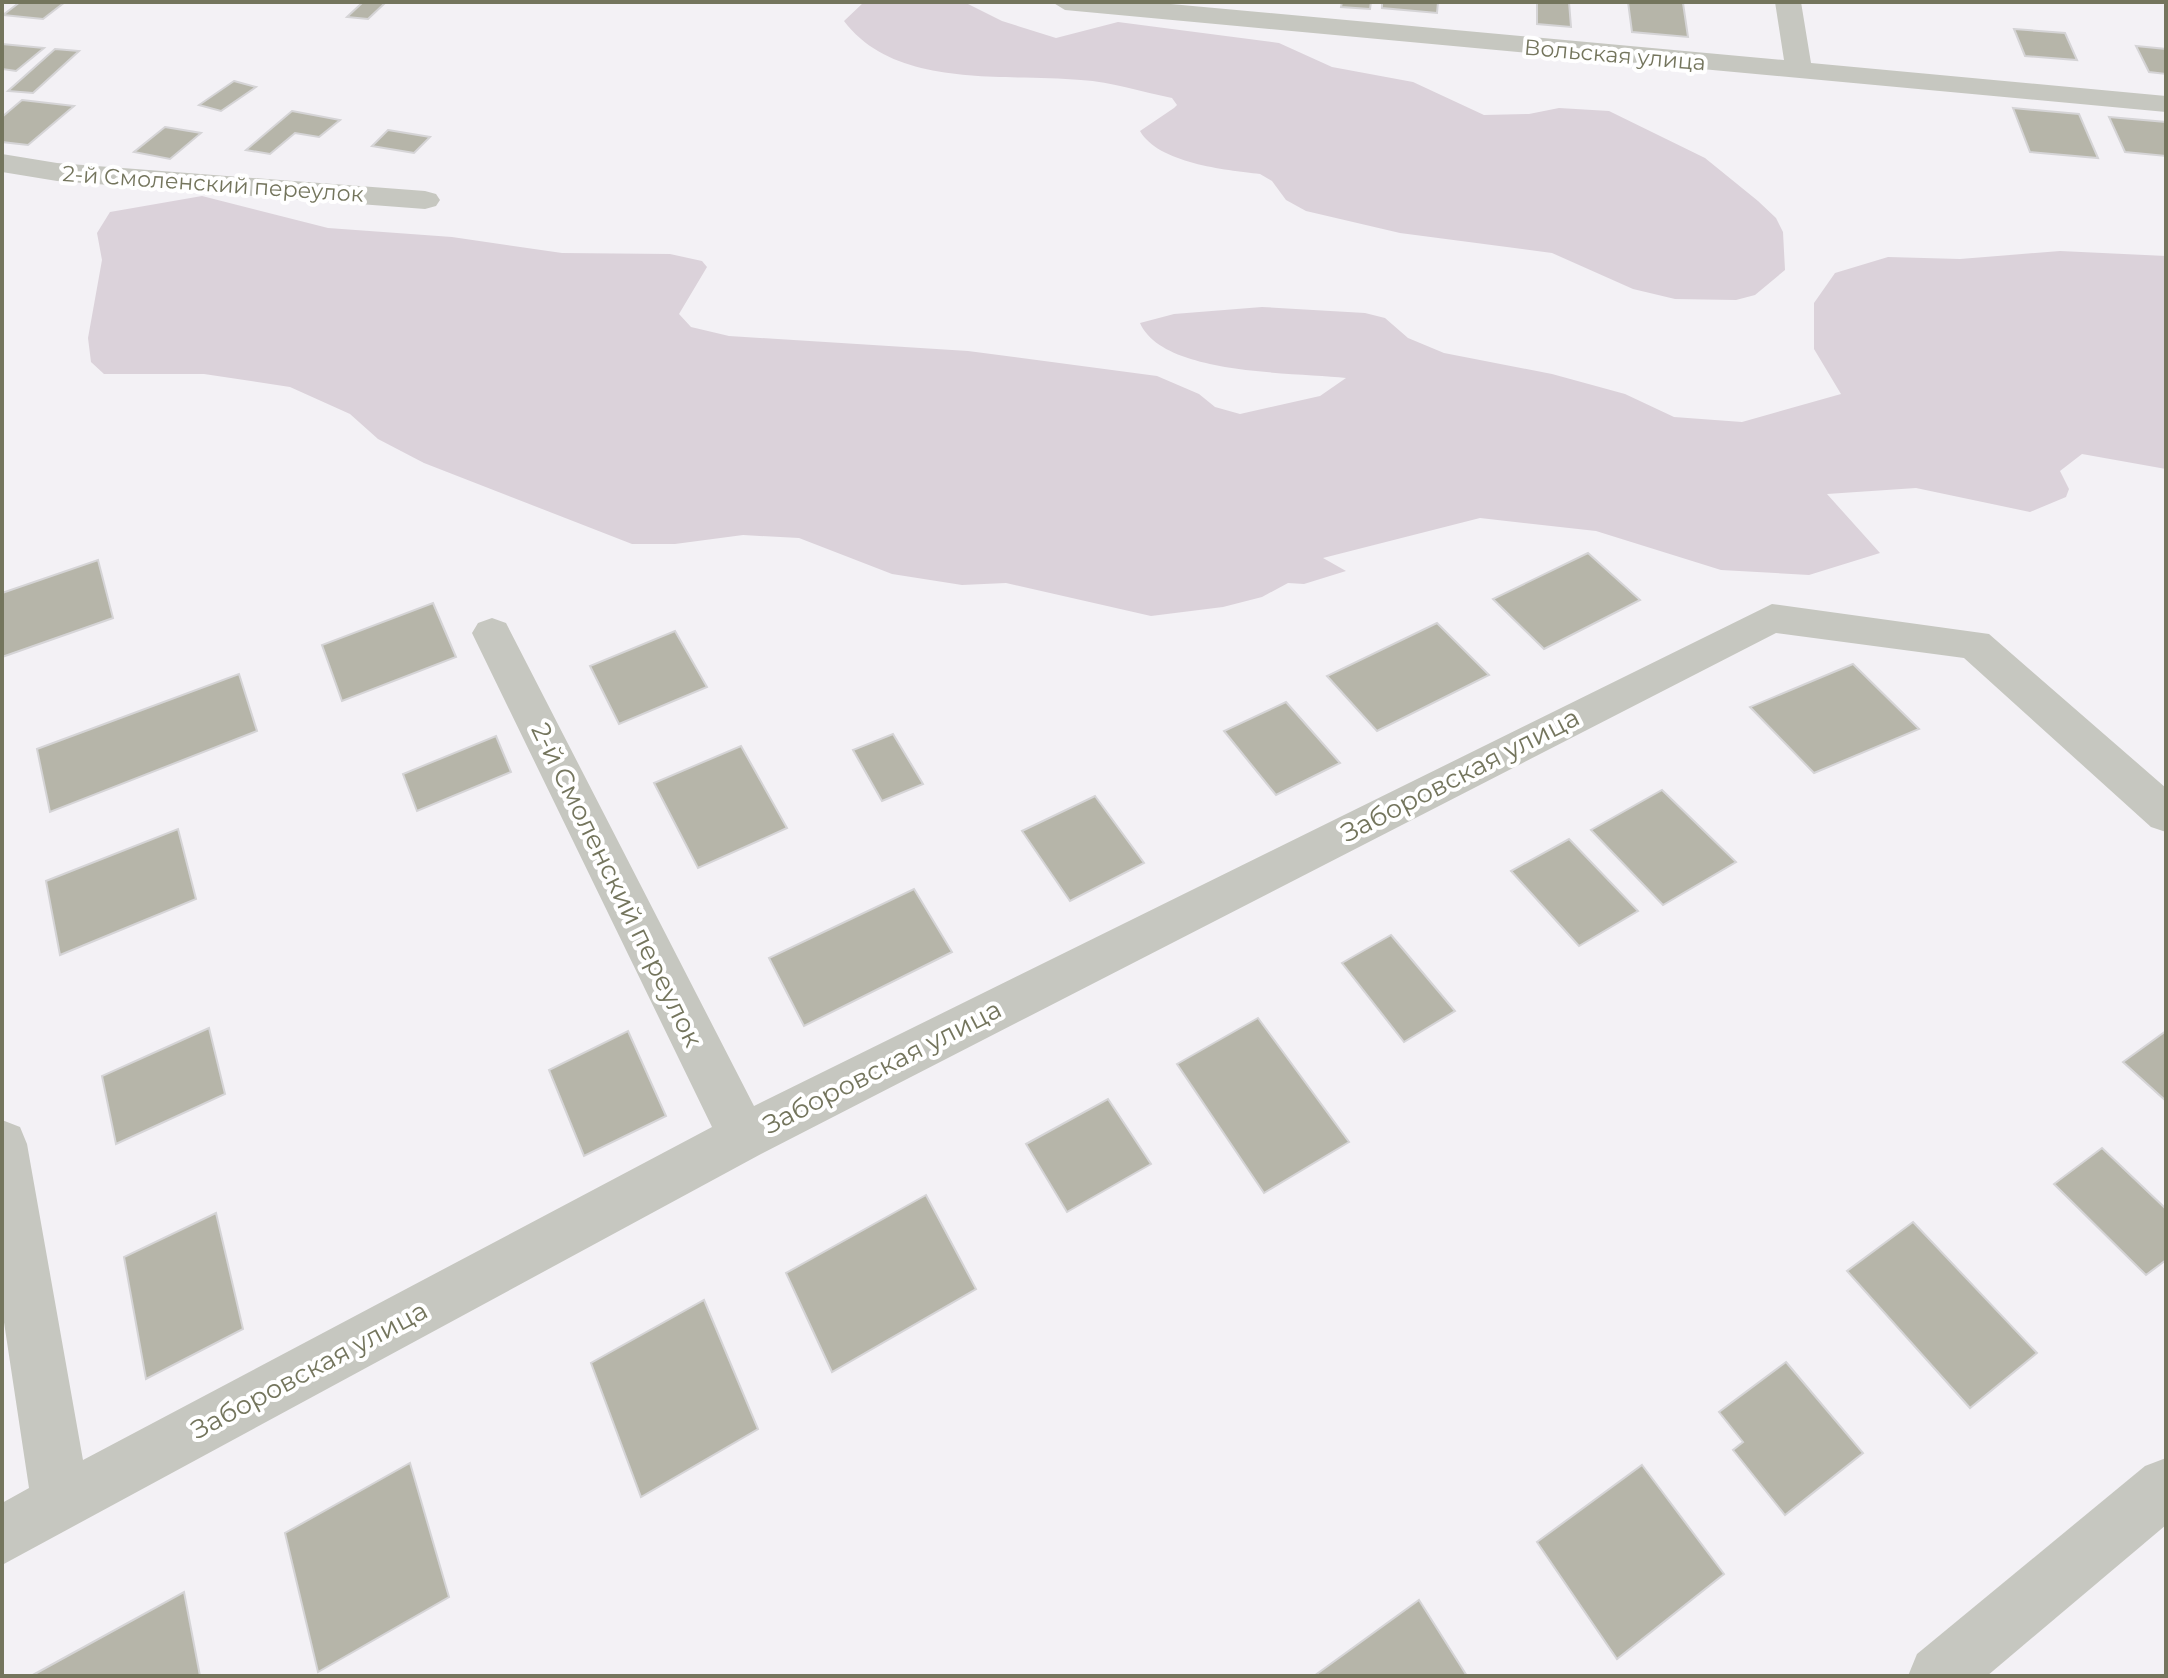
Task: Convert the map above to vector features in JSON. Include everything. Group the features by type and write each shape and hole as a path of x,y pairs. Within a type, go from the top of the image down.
{"street":[{"name":"Вольская улица","path":"1065,2 2166,104"},
{"path":"1788,2 1799,71"},
{"name":"2-й Смоленский переулок","path":"2,163 57,172 425,200"},
{"name":"Заборовская улица","path":"2,1535 743,1137 1772,618 1975,645 2166,814"},
{"name":"2-й Смоленский переулок","path":"492,633 743,1137"},
{"path":"2,1144 61,1503"},
{"path":"1939,1676 2166,1487"}],"shaded area":[{"path":"864,2 964,2 1002,21 1056,38 1118,22 1279,43 1332,67 1413,82 1484,115 1529,114 1559,108 1609,111 1705,158 1758,201 1776,218 1783,232 1785,270 1755,295 1736,300 1675,299 1633,289 1552,253 1400,233 1306,211 1286,200 1272,181 1260,174 1194,163 1161,151 1149,142 1140,131 1177,105 1172,98 1093,81 954,74 922,68 892,58 866,43 844,21"},
{"path":"202,196 328,228 452,237 562,253 670,254 702,261 707,267 679,314 691,327 729,336 968,351 1157,376 1199,394 1215,407 1240,414 1320,396 1346,378 1265,372 1202,362 1175,353 1153,340 1140,323 1174,314 1262,307 1365,313 1385,318 1408,338 1444,353 1552,374 1625,394 1674,417 1742,422 1841,394 1814,349 1814,303 1835,273 1888,257 1960,259 2060,251 2166,256 2166,469 2082,454 2060,471 2069,489 2066,497 2030,512 1916,488 1827,494 1880,553 1809,575 1721,570 1596,531 1480,518 1323,558 1346,571 1304,584 1288,583 1262,597 1223,607 1151,616 1006,583 962,585 892,574 799,538 743,535 675,544 632,544 424,463 378,439 350,414 290,387 204,374 104,374 91,362 88,338 102,260 97,233 110,212"}],"building":[{"path":"20,2 65,2 43,19 3,15"},
{"path":"363,2 386,2 368,19 347,17"},
{"path":"1342,2 1371,2 1370,9 1341,7"},
{"path":"1382,2 1438,2 1437,13 1382,8"},
{"path":"1537,2 1569,2 1571,27 1537,24"},
{"path":"1628,2 1683,3 1688,37 1632,32"},
{"path":"2014,29 2065,33 2077,60 2025,56"},
{"path":"2,44 44,48 16,71 2,69"},
{"path":"2136,46 2166,49 2166,74 2149,72"},
{"path":"55,49 79,51 33,93 8,91"},
{"path":"234,81 256,87 221,111 199,105"},
{"path":"22,100 74,106 28,145 2,142 2,117"},
{"path":"2013,108 2079,114 2098,158 2030,152"},
{"path":"292,111 340,120 319,137 295,133 270,154 246,150"},
{"path":"2109,117 2166,122 2166,156 2125,152"},
{"path":"165,127 201,133 170,159 134,152"},
{"path":"388,130 430,137 414,153 372,146"},
{"path":"1588,553 1640,600 1544,649 1493,599"},
{"path":"98,560 113,618 2,657 2,593"},
{"path":"433,603 456,657 342,701 322,645"},
{"path":"1437,623 1489,675 1377,731 1327,676"},
{"path":"675,631 707,687 619,724 590,666"},
{"path":"1853,664 1919,729 1814,773 1750,707"},
{"path":"239,674 257,731 50,812 37,749"},
{"path":"1286,702 1340,763 1276,795 1224,731"},
{"path":"893,734 923,784 882,801 853,750"},
{"path":"496,736 511,772 417,811 403,774"},
{"path":"741,746 787,828 698,868 654,783"},
{"path":"1662,790 1736,862 1663,905 1591,830"},
{"path":"1095,796 1144,863 1070,901 1022,831"},
{"path":"178,829 196,899 60,955 46,881"},
{"path":"1569,839 1638,911 1579,946 1511,871"},
{"path":"914,889 952,952 804,1026 769,958"},
{"path":"1391,935 1455,1011 1404,1042 1342,963"},
{"path":"1258,1018 1349,1142 1264,1193 1177,1064"},
{"path":"209,1028 225,1094 116,1144 102,1076"},
{"path":"628,1031 666,1116 584,1156 549,1070"},
{"path":"2166,1031 2166,1101 2123,1062"},
{"path":"1108,1099 1151,1164 1067,1212 1026,1144"},
{"path":"2102,1148 2166,1209 2166,1260 2146,1275 2054,1184"},
{"path":"926,1195 976,1289 832,1372 786,1273"},
{"path":"216,1213 243,1329 146,1379 124,1257"},
{"path":"1913,1222 2037,1353 1970,1408 1847,1271"},
{"path":"704,1300 758,1429 641,1497 591,1363"},
{"path":"1786,1362 1863,1453 1785,1515 1733,1450 1743,1442 1719,1412"},
{"path":"410,1463 449,1597 318,1672 285,1533"},
{"path":"1642,1465 1724,1574 1617,1659 1537,1542"},
{"path":"184,1592 200,1676 31,1676"},
{"path":"1419,1600 1467,1676 1314,1676"}]}
